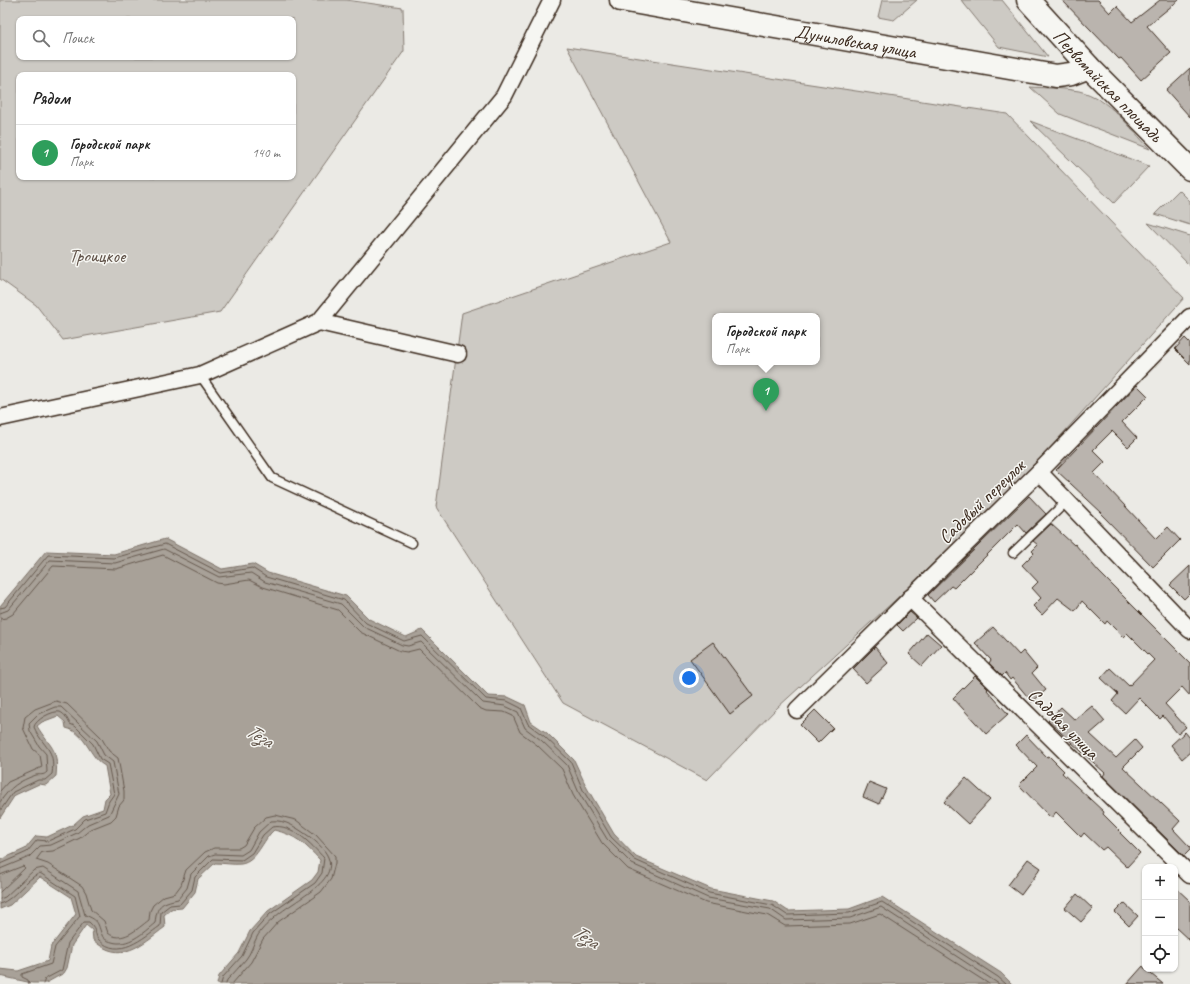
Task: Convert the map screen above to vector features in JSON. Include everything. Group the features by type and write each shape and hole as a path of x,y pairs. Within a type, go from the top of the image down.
{"main road":[{"name":"Дуниловская улица","path":"621,0 1056,76 1071,74 1089,67"},
{"name":"Первомайская площадь","path":"1028,0 1089,67 1190,169"}],"street":[{"path":"0,418 200,375 318,322 504,96 552,0"},
{"name":"Садовый переулок","path":"797,710 1039,472 1190,317"},
{"path":"318,322 458,354"},
{"path":"1039,472 1190,630"},
{"name":"Садовая улица","path":"910,598 1190,875"}],"lane":[{"path":"200,375 272,478 412,542"},
{"path":"1013,553 1067,501"}],"green space":[{"name":"Троицкое","path":"0,0 346,0 403,8 404,51 220,312 63,340 36,305 0,279"},
{"path":"882,0 917,0 894,20 878,17"},
{"path":"961,0 1002,0 1048,57 999,47"},
{"path":"567,47 1007,114 1184,298 1032,468 893,602 777,708 707,780 563,703 436,507 462,313 671,242"},
{"path":"1030,87 1079,91 1100,100 1127,123 1150,149 1060,114"},
{"path":"1030,121 1149,166 1114,203"},
{"path":"1179,190 1190,201 1190,225 1155,214"},
{"path":"1148,223 1190,236 1190,266"}],"water":[{"name":"Теза","path":"165,539 222,569 253,564 268,573 346,596 369,619 406,637 422,630 488,696 508,697 525,705 531,722 547,733 574,760 587,788 614,834 636,857 711,889 773,901 788,911 849,909 882,897 1001,973 1012,984 217,984 219,976 239,953 250,931 268,911 312,880 318,872 320,860 310,849 294,837 274,830 266,839 256,855 247,862 241,864 215,863 198,879 195,892 182,908 171,909 164,915 165,927 139,946 122,952 113,951 103,947 93,940 92,930 86,925 72,945 67,968 64,973 46,983 32,983 0,976 0,969 18,971 48,961 51,946 76,914 71,897 40,877 10,905 0,909 0,860 25,849 36,836 47,837 73,825 83,816 103,809 105,799 110,794 105,766 95,757 79,735 66,728 65,722 58,716 42,722 37,726 55,753 57,766 56,776 46,785 39,784 15,795 0,818 0,606 46,551 114,554"}],"building":[{"path":"1062,0 1098,0 1110,13 1117,6 1132,22 1160,0 1179,0 1147,26 1171,53 1141,80 1121,58 1119,59"},
{"path":"1190,68 1190,117 1166,90"},
{"path":"1185,338 1190,343 1190,364 1175,349"},
{"path":"1137,385 1148,396 1122,422 1137,438 1128,447 1112,431 1093,450 1105,462 1094,473 1156,539 1168,527 1180,540 1153,567 1101,514 1102,513 1056,470"},
{"path":"1029,496 1046,514 1026,533 1018,524 954,588 951,586 934,602 928,595"},
{"path":"1051,524 1074,545 1075,544 1099,572 1190,663 1190,696 1182,687 1165,704 1186,727 1178,734 1163,716 1160,719 1139,698 1125,713 1112,701 1118,694 1101,678 1110,668 1129,686 1154,660 1127,633 1123,637 1107,621 1105,624 1082,601 1075,611 1058,598 1042,615 1033,606 1041,598 1032,588 1038,582 1022,565 1034,553 1032,551 1038,545 1033,541"},
{"path":"1190,566 1190,593 1184,599 1170,585"},
{"path":"910,612 917,618 903,631 897,625"},
{"path":"993,627 1019,655 1023,651 1037,668 1032,673 1046,690 1032,702 1012,678 1010,680 1005,673 1002,676 989,663 991,660 975,643"},
{"path":"927,633 941,645 922,666 909,654"},
{"path":"713,642 753,696 730,714 690,659"},
{"path":"875,647 888,663 866,683 853,669"},
{"path":"975,676 988,689 987,690 1008,714 986,734 953,698"},
{"path":"1092,706 1105,721 1090,734 1116,758 1135,740 1142,748 1123,767 1180,821 1173,829 1190,847 1190,850 1184,856 1103,776 1105,773 1048,721 1061,707 1075,720"},
{"path":"815,710 833,728 818,743 800,725"},
{"path":"1185,732 1190,738 1190,752 1182,759 1171,745"},
{"path":"1026,735 1047,757 1049,756 1064,771 1062,773 1104,812 1103,814 1140,853 1127,867 1106,847 1102,850 1084,833 1081,837 1056,812 1051,818 1019,785 1037,767 1016,745"},
{"path":"966,778 990,800 968,824 944,802"},
{"path":"869,782 886,789 879,804 863,797"},
{"path":"1028,859 1041,868 1021,895 1008,885"},
{"path":"1178,890 1190,901 1190,941 1178,930"},
{"path":"1077,894 1093,909 1081,922 1065,908"},
{"path":"1124,903 1138,916 1129,926 1115,912"},
{"path":"1142,967 1142,972 1149,972 1163,984 1127,984"}],"place":[{"name":"Городской парк","path":"766,411"}]}
